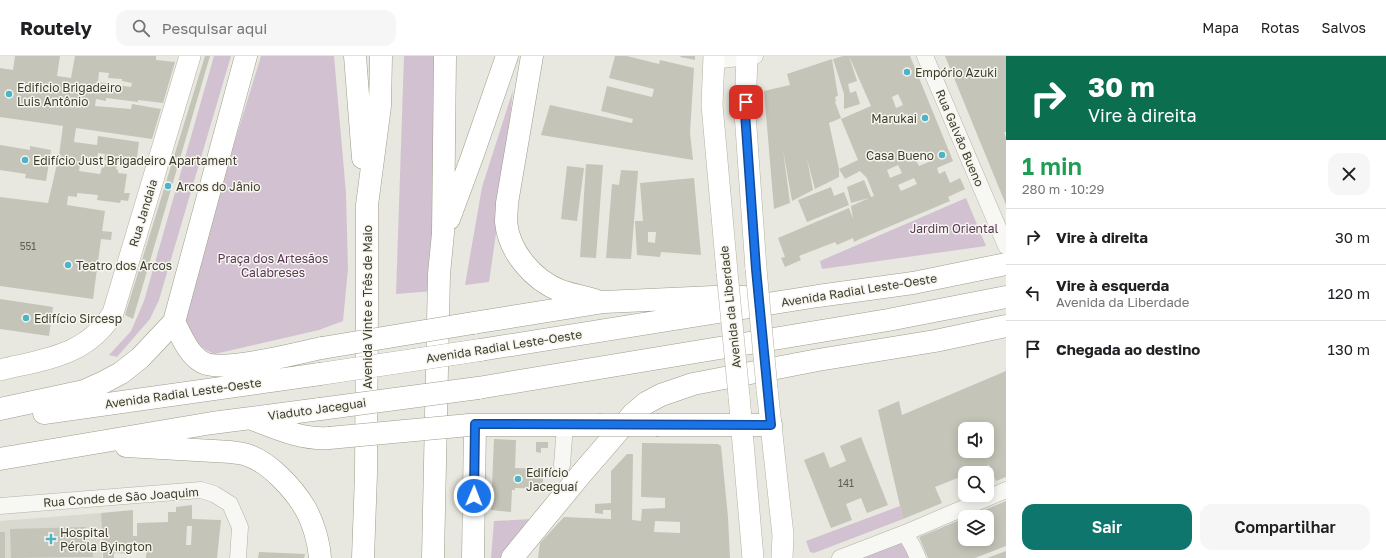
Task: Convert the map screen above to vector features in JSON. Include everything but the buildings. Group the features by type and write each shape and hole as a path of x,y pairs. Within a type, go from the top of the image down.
{"highway":[{"path":"0,409 84,391 104,382 121,373 140,358 174,322 246,56"},
{"path":"355,56 367,205"},
{"name":"Avenida Vinte e Três de Maio","path":"363,558 368,306 367,205 380,106 381,56"},
{"path":"433,558 439,274 443,233 445,56"},
{"path":"443,233 472,157 507,56"},
{"path":"532,56 508,203 506,221 509,236 515,251 524,264 538,278 560,290 604,302"},
{"name":"Avenida Radial Leste-Oeste","path":"0,420 480,350 818,296 913,283 1006,264"},
{"path":"174,322 192,354 202,362 213,366 239,365 322,348 604,302 714,297 818,296"},
{"name":"Viaduto Jaceguai","path":"251,418 478,388 888,320 1006,297"},
{"path":"512,558 633,414 646,403 661,395 693,384 818,360 935,341 1006,326"},
{"path":"0,459 212,423 251,418 285,432 328,438 472,425 771,425"},
{"path":"472,425 473,558"},
{"path":"89,444 232,452 246,455 258,460 274,471 292,490 305,508 314,528 320,558"}],"main road":[{"name":"Rua Jandaia","path":"0,370 62,354 77,348 94,336 109,319 190,56"},
{"path":"749,56 745,113 756,269 783,535 782,558"},
{"name":"Avenida da Liberdade","path":"713,58 712,105 743,425 753,558"}],"street":[{"path":"713,58 749,56"},
{"name":"Rua Galvão Bueno","path":"925,56 1006,246"},
{"path":"562,466 565,425"},
{"name":"Rua Conde de São Joaquim","path":"0,506 201,490 214,494 230,504 240,527 238,558"},
{"path":"840,558 905,534 1006,490"},
{"path":"905,534 918,558"}],"shaded area":[{"name":"Hospital Pérola Byington","path":"101,513 102,558 0,558 0,521"}],"green space":[{"path":"214,56 231,56 159,300 150,319 117,357 109,355 131,331 144,301"},
{"name":"Praça dos Artesãos Calabreses","path":"261,56 334,56 346,193 348,269 343,321 319,330 215,354 203,348 194,341 182,320 189,291"},
{"path":"404,56 438,56 434,291 396,294"},
{"path":"513,90 503,186 489,282 465,285 482,187"},
{"name":"Jardim Oriental","path":"966,198 986,246 822,269 820,261"},
{"path":"900,506 903,519 814,553 810,552 806,541"},
{"path":"532,519 505,558 491,558 494,521"},
{"path":"905,537 925,558 849,558"}],"place":[{"name":"Empório Azuki","path":"907,72"},
{"name":"Edificio Brigadeiro Luis Antônio","path":"9,94"},
{"name":"Marukai","path":"925,118"},
{"name":"Casa Bueno","path":"942,155"},
{"name":"Edifício Just Brigadeiro Apartament","path":"25,160"},
{"name":"Arcos do Jânio","path":"168,186"},
{"name":"Teatro dos Arcos","path":"68,265"},
{"name":"Edifício Sircesp","path":"26,318"},
{"name":"Edifício Jaceguaí","path":"518,479"},
{"name":"Hospital Pérola Byington","path":"51,539"}],"route":[{"path":"474,496 475,424 698,426 771,425 756,269 745,113 746,102"}]}
